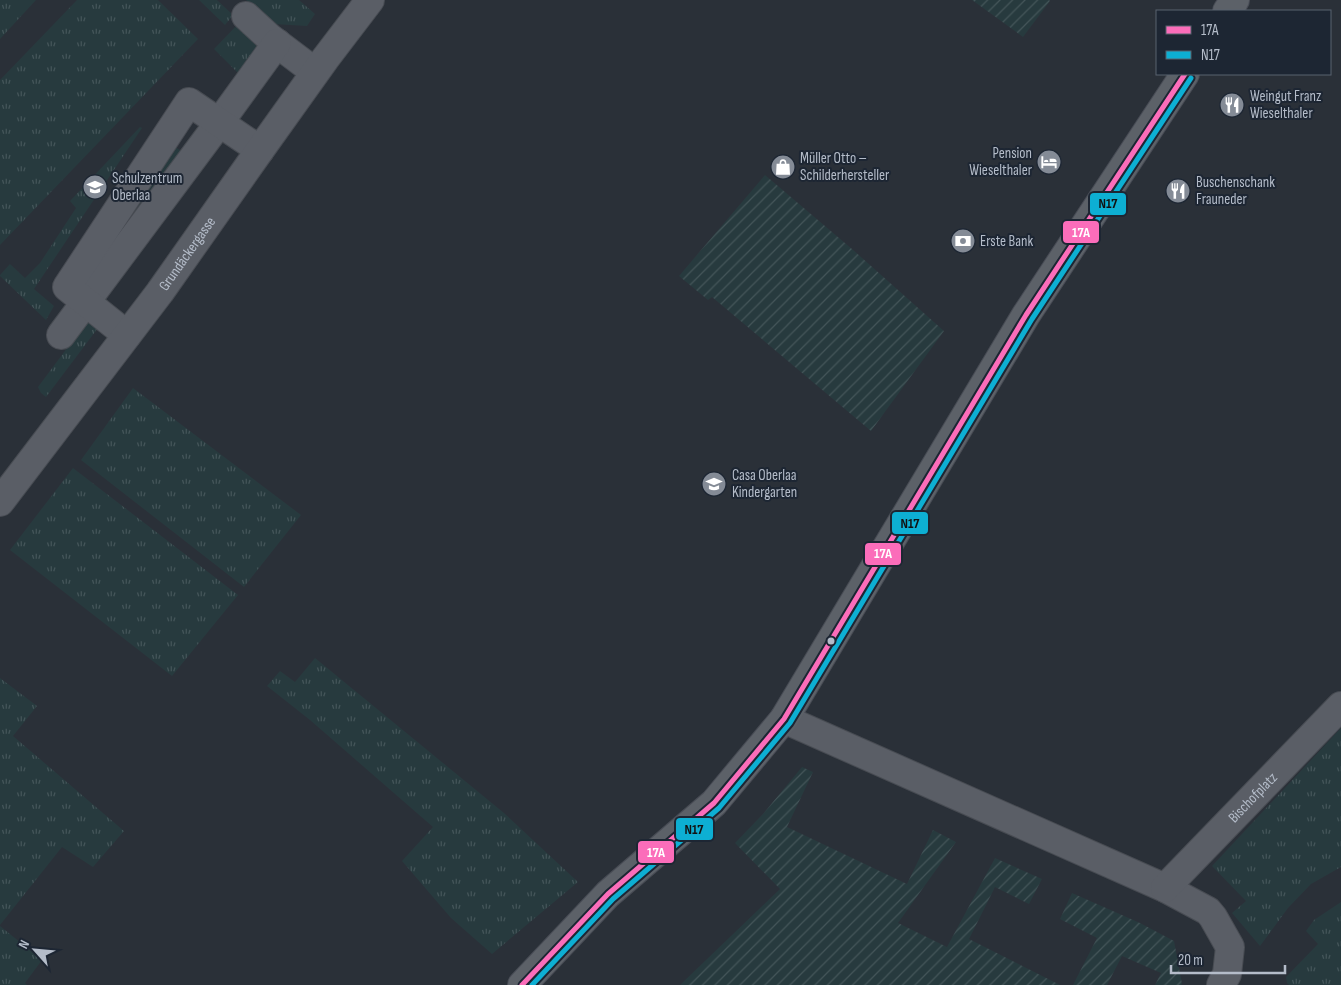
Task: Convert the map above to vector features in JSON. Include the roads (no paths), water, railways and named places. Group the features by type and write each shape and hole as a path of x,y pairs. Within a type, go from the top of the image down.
{"main road":[{"path":"522,985 608,894 714,803 784,719 1026,315 1185,75"}],"street":[{"name":"Grundäckergasse","path":"0,502 160,292 316,72 370,0"},
{"path":"246,16 277,43 316,72"},
{"path":"61,335 277,43"},
{"path":"127,335 67,287 189,102 260,150"},
{"name":"Bischofplatz","path":"1165,888 1341,706"},
{"path":"784,719 1165,888 1208,911 1230,947 1227,974 1221,985"}],"place":[{"name":"Weingut Franz Wieselthaler","path":"1232,105"},
{"name":"Pension Wieselthaler","path":"1049,162"},
{"name":"Müller Otto – Schilderhersteller","path":"783,167"},
{"name":"Schulzentrum Oberlaa","path":"95,187"},
{"name":"Buschenschank Frauneder","path":"1178,191"},
{"name":"Erste Bank","path":"963,241"},
{"name":"Casa Oberlaa Kindergarten","path":"714,484"}]}
